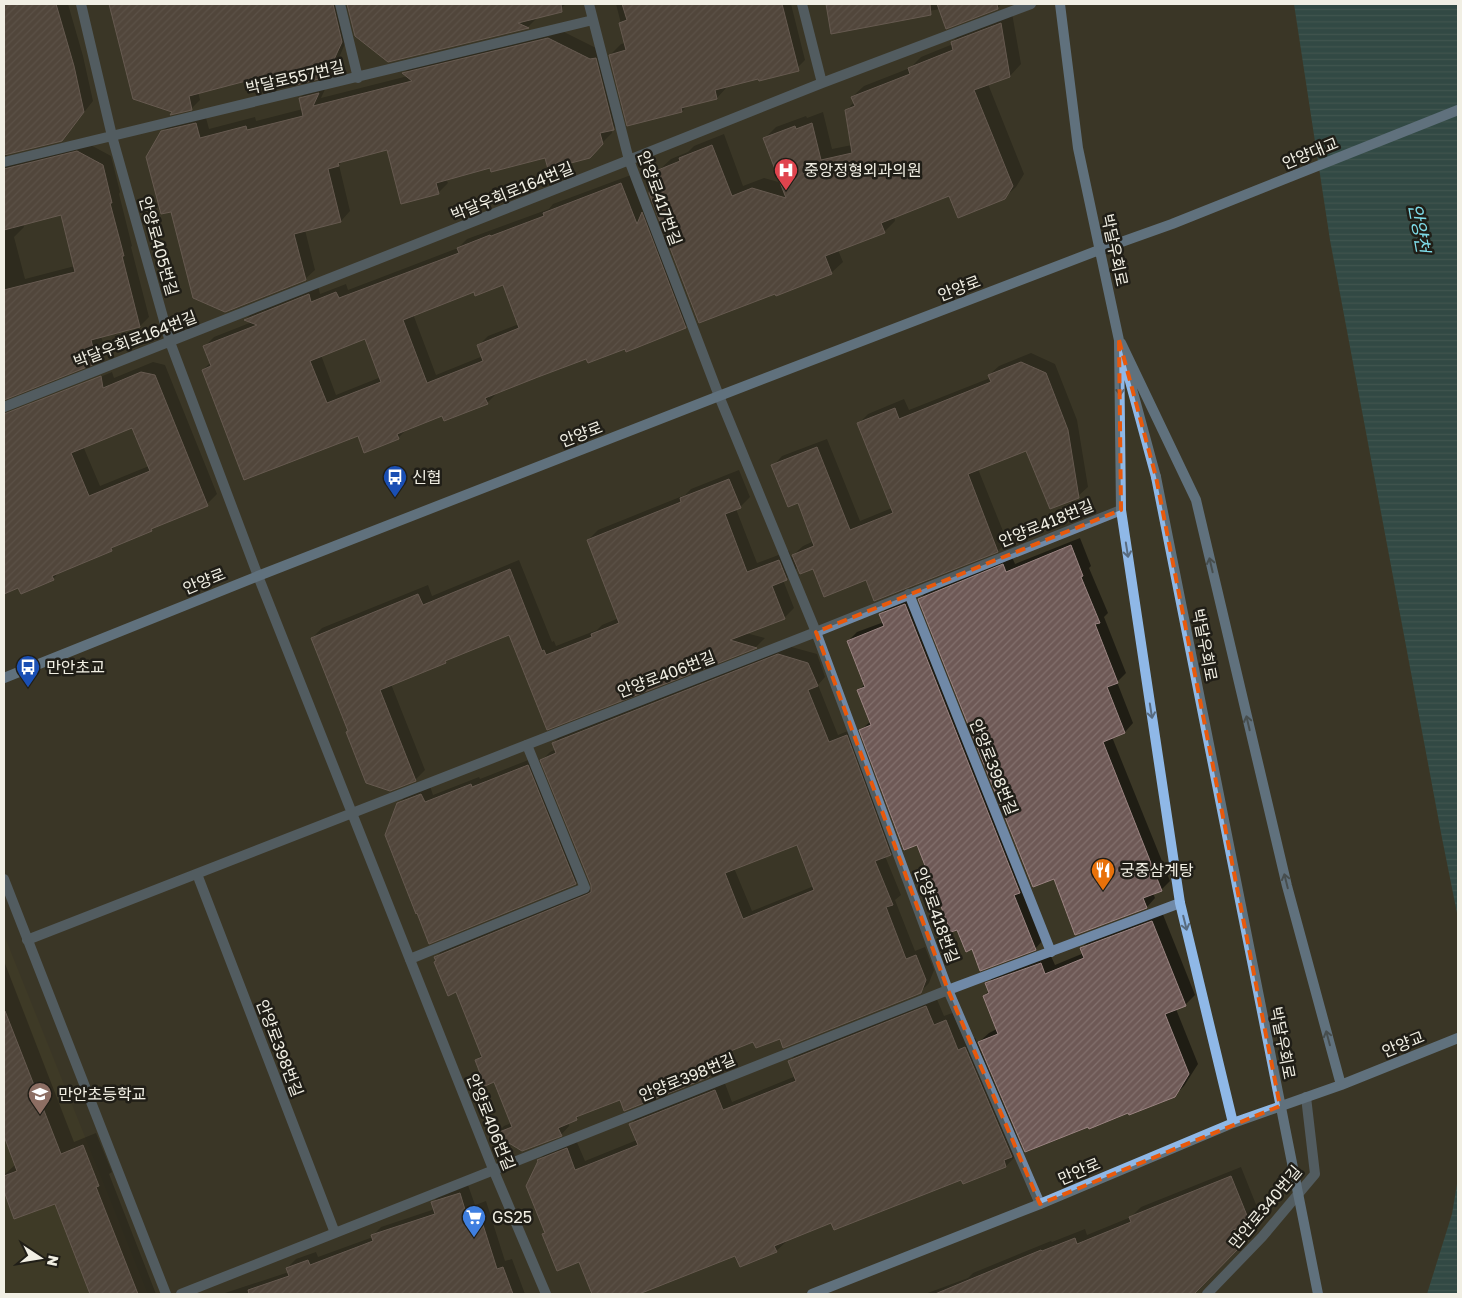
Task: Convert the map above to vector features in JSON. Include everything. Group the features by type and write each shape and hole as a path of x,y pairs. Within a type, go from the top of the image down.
{"street":[{"name":"안양로405번길","path":"81,4 112,136 170,342 258,576"},
{"path":"340,4 358,78"},
{"name":"안양로417번길","path":"589,4 629,160 718,396"},
{"path":"802,4 822,83"},
{"name":"박달우회로164번길","path":"4,407 822,83 1031,4"},
{"name":"박달우회로","path":"1060,4 1078,148 1119,340 1156,477 1318,1294"},
{"name":"박달로557번길","path":"4,162 593,20"},
{"name":"안양대교","path":"1172,224 1458,110"},
{"name":"안양로","path":"4,678 258,576 718,396 1099,250 1172,224"},
{"path":"1119,340 1121,510 1180,903 1234,1123"},
{"path":"1119,340 1196,500 1287,886 1341,1085"},
{"name":"안양로418번길","path":"718,396 816,632 948,990 1040,1204"},
{"name":"안양로418번길","path":"816,632 1121,510"},
{"name":"안양로406번길","path":"258,576 494,1169 546,1294"},
{"name":"안양로398번길","path":"909,594 1051,952"},
{"name":"안양로406번길","path":"353,814 816,632"},
{"path":"410,959 585,888 527,745"},
{"path":"27,940 353,814"},
{"name":"안양로398번길","path":"197,874 335,1233"},
{"path":"4,879 166,1294"},
{"name":"안양로398번길","path":"181,1294 948,990 1180,903"},
{"name":"안양교","path":"1358,1078 1458,1038"},
{"name":"만안로","path":"812,1294 1040,1204 1234,1123 1358,1078"},
{"name":"만안로340번길","path":"1207,1294 1262,1237 1314,1174 1306,1097"}],"highlighted area":[{"path":"1119,340 1156,477 1280,1106 1040,1204 948,990 816,632 1121,510"}],"shaded area":[{"name":"만안초등학교","path":"4,935 148,1294 4,1294"}],"water":[{"name":"안양천","path":"1294,4 1458,4 1458,918 1330,240"},
{"path":"1458,1178 1458,1294 1427,1294 1452,1214"}],"building":[{"path":"4,4 56,4 74,66 84,112 62,141 4,155"},
{"path":"109,4 333,4 342,42 326,77 296,85 293,73 247,85 246,81 189,96 192,110 170,115 172,112 133,99"},
{"path":"347,4 561,4 562,12 518,23 529,28 388,62 355,36"},
{"path":"622,4 782,4 799,71 715,90 717,99 681,108 682,112 627,126 609,55 626,50 619,23 627,20"},
{"path":"826,4 930,4 931,15 831,34"},
{"path":"937,4 997,4 998,9 946,29"},
{"path":"1001,23 1010,77 974,90 1013,186 1005,199 958,218 949,196 881,223 885,233 825,256 832,274 699,323 649,193 658,170 680,161 679,158 712,145 732,196 752,188 786,198 763,138 795,126 796,129 812,123 821,160 852,153 845,110 855,106 851,97 910,74 908,68 953,50 951,42"},
{"path":"548,38 590,59 596,58 614,130 600,133 603,144 590,158 548,169 545,158 491,172 490,168 436,183 439,194 401,204 387,150 338,163 339,166 328,169 341,222 294,234 306,280 225,312 193,298 171,212 161,214 146,157 161,131 196,123 200,138 246,126 247,130 303,116 299,98 319,93 313,106 412,81 402,73"},
{"path":"77,151 103,165 112,203 110,203 124,256 122,256 140,327 91,340 97,363 4,400 4,290 75,272 61,215 4,230 4,169"},
{"path":"621,183 637,224 642,212 686,328 626,352 625,349 588,363 586,359 538,377 485,398 488,404 444,421 442,416 397,434 399,439 364,453 358,436 244,480 202,370 211,366 203,346 257,325 244,320 309,294 311,302 336,292 339,298 459,253 457,248 544,216 543,213","holes":["503,285 519,328 477,345 483,361 427,383 403,320 474,292 475,296","365,339 381,382 327,403 310,361"]},
{"path":"1021,362 1046,373 1068,430 1079,498 1050,509 1026,451 968,474 998,552 874,601 866,580 824,597 813,569 800,574 792,555 814,546 798,503 788,507 771,465 817,447 850,530 893,513 857,423 895,408 899,419 991,382 988,375"},
{"path":"141,372 155,375 208,506 151,529 152,531 111,548 112,551 52,576 54,580 21,594 18,588 4,594 4,414 101,376 103,388","holes":["132,428 150,471 89,496 71,453"]},
{"path":"729,479 741,508 725,514 747,572 779,560 787,580 772,586 785,619 730,640 757,648 547,730 509,635 380,690 416,781 390,791 366,783 346,732 348,731 311,638 418,594 423,605 510,569 542,651 544,650 546,655 592,637 591,634 619,623 587,540 681,502 680,498"},
{"path":"1071,545 1083,576 1081,577 1100,623 1095,624 1118,683 1107,687 1125,733 1103,742 1162,891 1143,898 1147,908 1075,935 1054,879 1033,887 918,599 1003,564 1006,572"},
{"path":"905,604 1020,893 1014,895 1036,950 980,971 972,949 966,952 957,930 951,932 917,845 904,850 859,730 871,725 857,690 865,687 847,641 884,626 879,614"},
{"path":"778,654 808,663 818,686 808,690 829,742 847,735 891,855 875,861 893,905 886,907 906,959 916,955 926,980 921,993 783,1048 780,1039 756,1048 753,1042 703,1062 709,1077 624,1111 620,1100 576,1117 577,1120 558,1128 562,1136 522,1151 494,1134 512,1127 494,1082 485,1086 475,1060 482,1057 456,992 448,996 434,962 436,961 434,957 591,892 591,885 540,760 556,753 552,743","holes":["797,845 814,890 743,919 725,873"]},
{"path":"528,765 576,884 429,944 385,835 397,803 421,794 425,802 471,784 472,787"},
{"path":"1152,921 1186,1006 1165,1014 1189,1074 1175,1097 1089,1129 1088,1127 1025,1152 978,1042 998,1034 983,996 989,993 985,983 1041,963 1045,974 1084,958 1080,948"},
{"path":"926,1006 934,1025 946,1020 958,1050 965,1047 1012,1157 1004,1160 1006,1167 963,1184 961,1180 834,1230 831,1223 774,1246 777,1252 740,1267 735,1256 639,1294 592,1294 579,1262 557,1271 542,1234 545,1233 526,1186 537,1160 567,1148 575,1170 638,1145 629,1124 715,1090 723,1110 796,1081 788,1061"},
{"path":"4,1011 61,1154 83,1145 99,1186 96,1187 138,1294 90,1294 55,1204 14,1219 4,1191 4,1176 17,1171 4,1136"},
{"path":"1231,1176 1250,1223 1231,1231 1238,1249 1194,1294 935,1294 1075,1238 1077,1244 1131,1222 1129,1217"},
{"path":"460,1193 466,1213 478,1209 497,1269 503,1267 513,1294 249,1294 248,1290 289,1276 286,1268 308,1260 310,1265 373,1241 371,1235 435,1214 431,1202"}],"place":[{"name":"중앙정형외과의원","path":"786,191"},
{"name":"신협","path":"395,498"},
{"name":"만안초교","path":"28,688"},
{"name":"궁중삼계탕","path":"1103,891"},
{"name":"만안초등학교","path":"40,1115"},
{"name":"GS25","path":"474,1238"}]}
